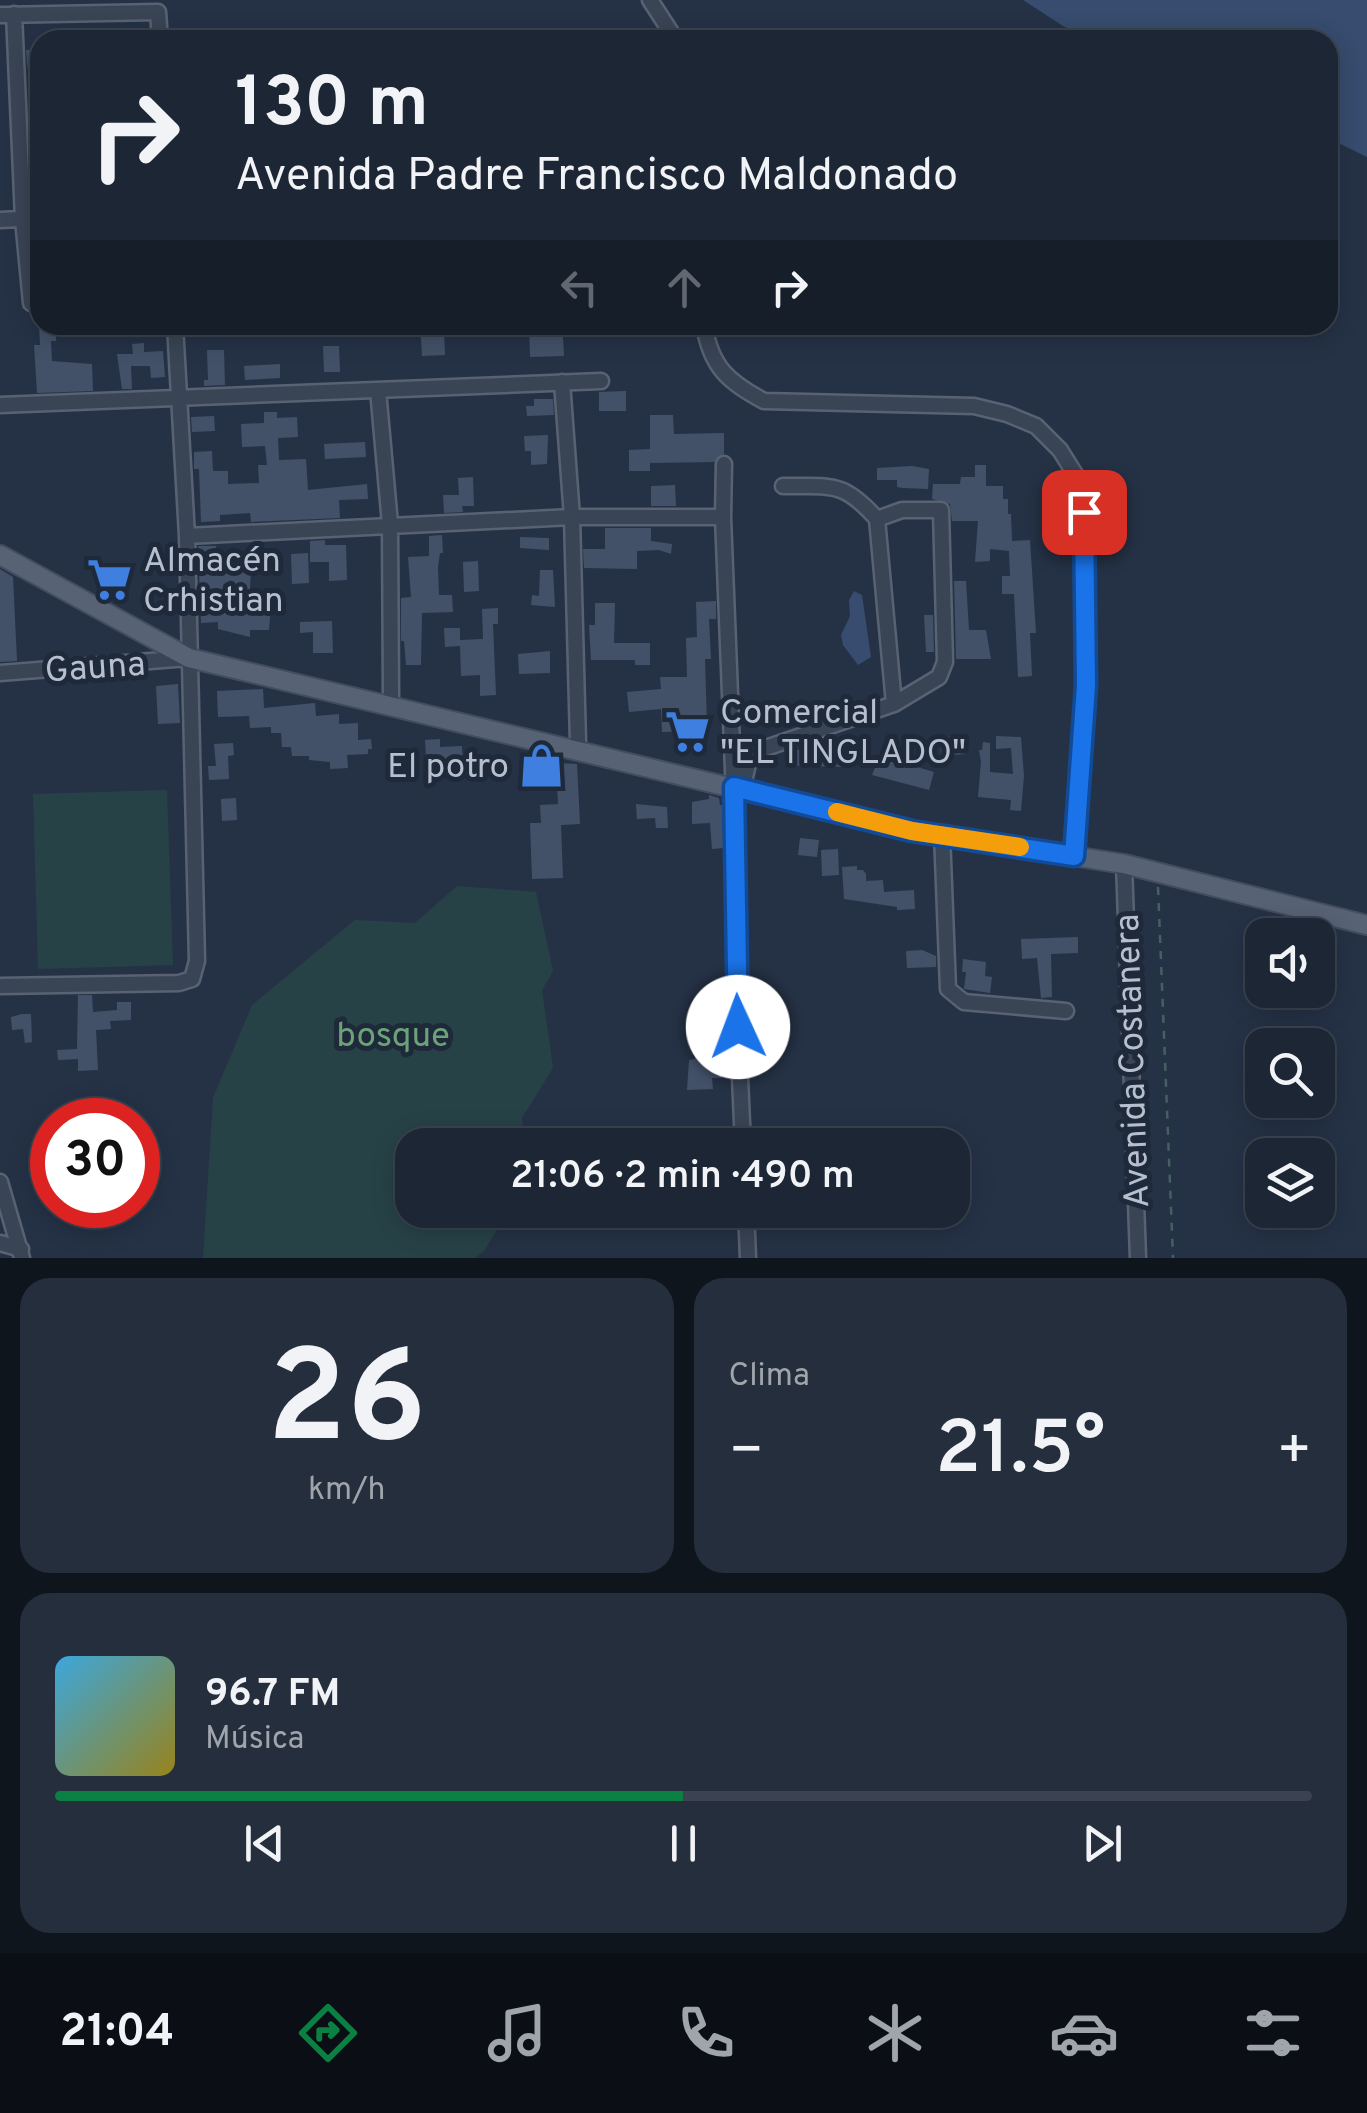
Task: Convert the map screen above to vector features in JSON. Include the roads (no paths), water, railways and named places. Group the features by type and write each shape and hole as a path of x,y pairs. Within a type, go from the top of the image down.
{"main road":[{"path":"0,552 189,653 915,821 942,834 1124,864 1367,924"},
{"path":"189,653 737,782"}],"street":[{"path":"650,0 670,30"},
{"path":"30,292 7,14 158,12 159,30"},
{"path":"0,220 30,219"},
{"path":"0,986 179,983 192,978 197,960 187,536 177,335"},
{"path":"706,335 719,367 734,385 764,402 974,406 1036,426 1060,450 1075,474 1084,512 1086,686 1074,856"},
{"path":"0,405 601,381"},
{"path":"562,382 572,517 578,742"},
{"path":"378,390 390,524 391,698"},
{"path":"724,464 723,516 737,782 743,1128"},
{"path":"783,486 842,488 857,496 876,519 894,704"},
{"path":"737,782 754,752 894,704 939,677 945,662 941,510 902,510 876,519"},
{"path":"187,536 572,517 723,516"},
{"name":"Gauna","path":"0,673 189,653"},
{"path":"942,834 948,989 964,1002 1066,1012"},
{"name":"Avenida Costanera","path":"1124,864 1138,1258"},
{"path":"0,1182 22,1254"},
{"path":"747,1228 748,1258"},
{"path":"0,1243 22,1254"}],"water":[{"path":"1023,0 1367,0 1367,157 1338,143 1338,30 1072,30"},
{"path":"854,591 862,595 871,657 858,665 843,645 841,635 850,616 849,600"}],"place":[{"name":"Almacén Crhistian","path":"110,579"},
{"name":"Comercial \"EL TINGLADO\"","path":"687,731"},
{"name":"El potro","path":"542,765"}],"park label":[{"name":"bosque","path":"393,1034"}]}
